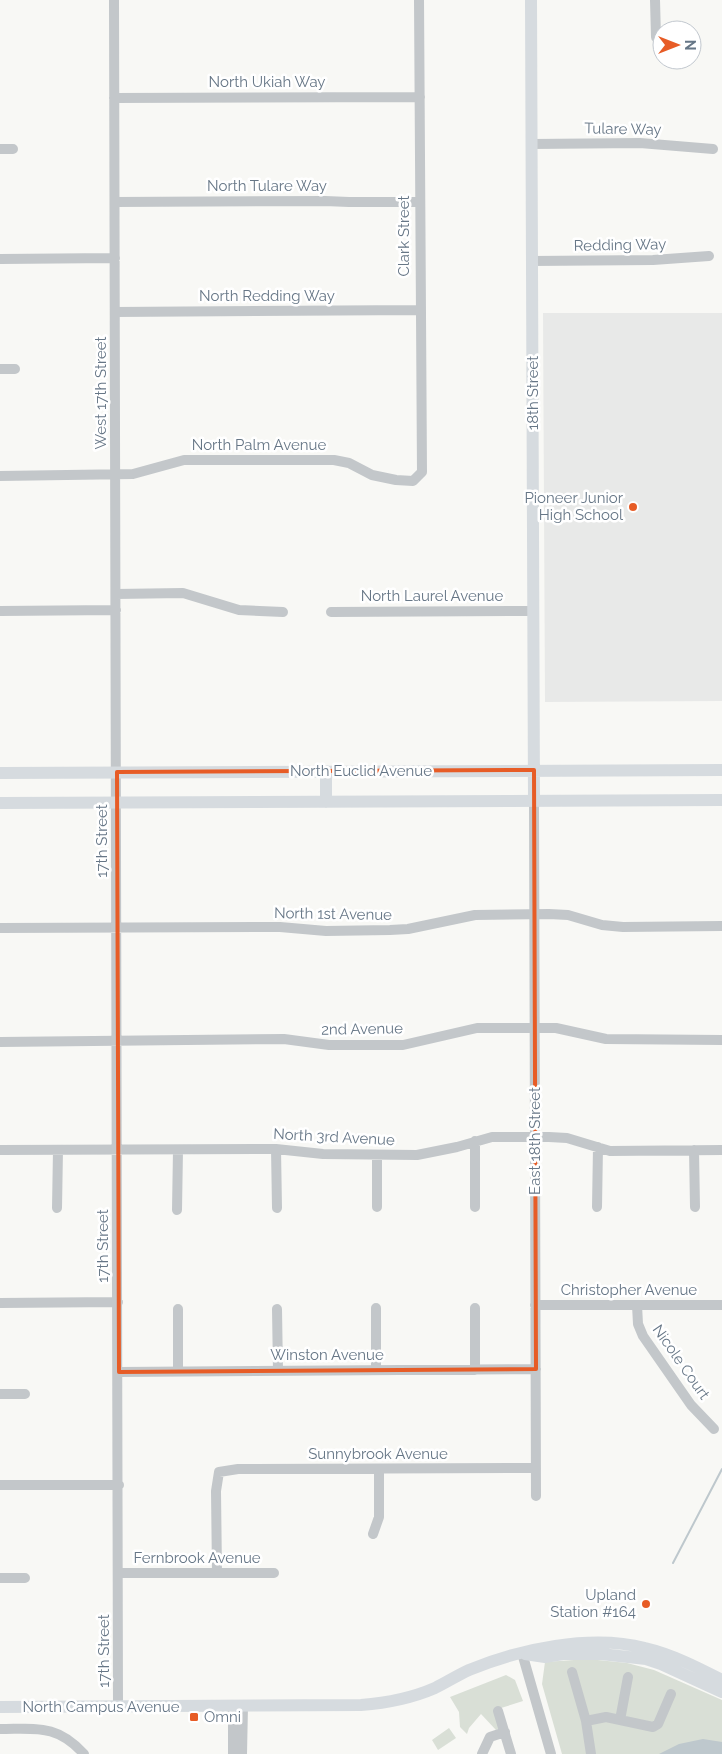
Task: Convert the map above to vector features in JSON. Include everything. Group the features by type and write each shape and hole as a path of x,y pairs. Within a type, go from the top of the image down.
{"main road":[{"name":"18th Street","path":"531,0 534,785"},
{"name":"North Euclid Avenue","path":"0,773 722,770"},
{"path":"326,771 326,802"},
{"name":"East 18th Street","path":"534,785 534,801"},
{"name":"North Euclid Avenue","path":"0,803 722,800"},
{"name":"North Campus Avenue","path":"0,1707 361,1706 418,1694 469,1670 543,1646 562,1644 620,1644 642,1647 665,1654 720,1682"}],"street":[{"name":"West 17th Street","path":"114,0 117,786"},
{"name":"Clark Street","path":"419,0 422,472"},
{"path":"655,0 656,20"},
{"name":"North Ukiah Way","path":"114,98 420,97"},
{"name":"Tulare Way","path":"532,144 640,143 713,149"},
{"path":"0,149 13,149"},
{"name":"North Tulare Way","path":"115,202 419,202"},
{"name":"Redding Way","path":"532,260 654,260 708,256"},
{"path":"0,259 115,258"},
{"name":"North Redding Way","path":"115,312 420,310"},
{"path":"0,369 15,369"},
{"name":"North Palm Avenue","path":"0,476 133,474 184,460 334,460 349,463 372,475 405,481 413,480 422,472"},
{"path":"116,594 183,593 239,610 283,612"},
{"path":"0,611 116,610"},
{"name":"North Laurel Avenue","path":"331,612 533,611"},
{"name":"17th Street","path":"117,786 118,1706"},
{"name":"East 18th Street","path":"534,801 536,1496"},
{"name":"North 1st Avenue","path":"0,928 280,927 326,931 390,930 408,929 475,915 534,914 568,915 602,925 623,927 722,926"},
{"name":"2nd Avenue","path":"0,1042 284,1039 329,1045 403,1045 477,1028 556,1028 606,1039 722,1040"},
{"name":"North 3rd Avenue","path":"0,1150 276,1148 323,1154 417,1155 457,1147 492,1137 535,1137 568,1138 610,1151 722,1150"},
{"path":"475,1141 475,1207"},
{"path":"597,1207 598,1147"},
{"path":"276,1148 277,1208"},
{"path":"57,1208 58,1150"},
{"path":"177,1210 178,1150"},
{"path":"694,1150 695,1207"},
{"path":"377,1155 377,1206"},
{"path":"0,1303 118,1302"},
{"name":"Christopher Avenue","path":"535,1305 722,1305"},
{"name":"Nicole Court","path":"637,1305 638,1324 642,1336 691,1405 714,1429"},
{"path":"376,1308 376,1370"},
{"path":"475,1308 475,1370"},
{"path":"178,1309 178,1371"},
{"path":"277,1309 278,1371"},
{"name":"Winston Avenue","path":"119,1372 536,1369"},
{"path":"0,1394 25,1394"},
{"name":"Sunnybrook Avenue","path":"217,1573 216,1490 220,1472 238,1469 536,1468"},
{"path":"373,1534 379,1517 379,1469"},
{"path":"0,1485 119,1484"},
{"name":"Fernbrook Avenue","path":"119,1573 274,1573"},
{"path":"0,1578 25,1578"},
{"path":"522,1653 551,1754"},
{"path":"572,1672 586,1721 592,1754"},
{"path":"620,1720 628,1677"},
{"path":"586,1721 606,1717 653,1727 658,1724 671,1694"},
{"path":"233,1754 238,1706"},
{"path":"238,1706 242,1754"},
{"path":"498,1710 511,1754"},
{"path":"0,1729 41,1729 53,1731 75,1744 84,1754"},
{"path":"482,1754 490,1737 504,1732"}],"highlighted area":[{"path":"534,770 536,1369 119,1372 117,772"}],"shaded area":[{"name":"Pioneer Junior High School","path":"543,313 722,313 722,701 545,702"},
{"path":"588,1659 627,1663 654,1670 722,1700 722,1754 562,1754 542,1684 545,1662"},
{"path":"506,1675 515,1680 523,1701 501,1708 506,1725 496,1730 481,1714 469,1728 467,1734 460,1727 459,1712 450,1697"},
{"path":"449,1728 456,1738 438,1750 432,1740"},
{"path":"703,1739 722,1742 722,1754 659,1754 679,1744"}],"waterway":[{"path":"673,1563 722,1469"}],"place":[{"name":"Pioneer Junior High School","path":"633,507"},
{"name":"Upland Station #164","path":"646,1604"},
{"name":"Omni","path":"194,1717"}]}
